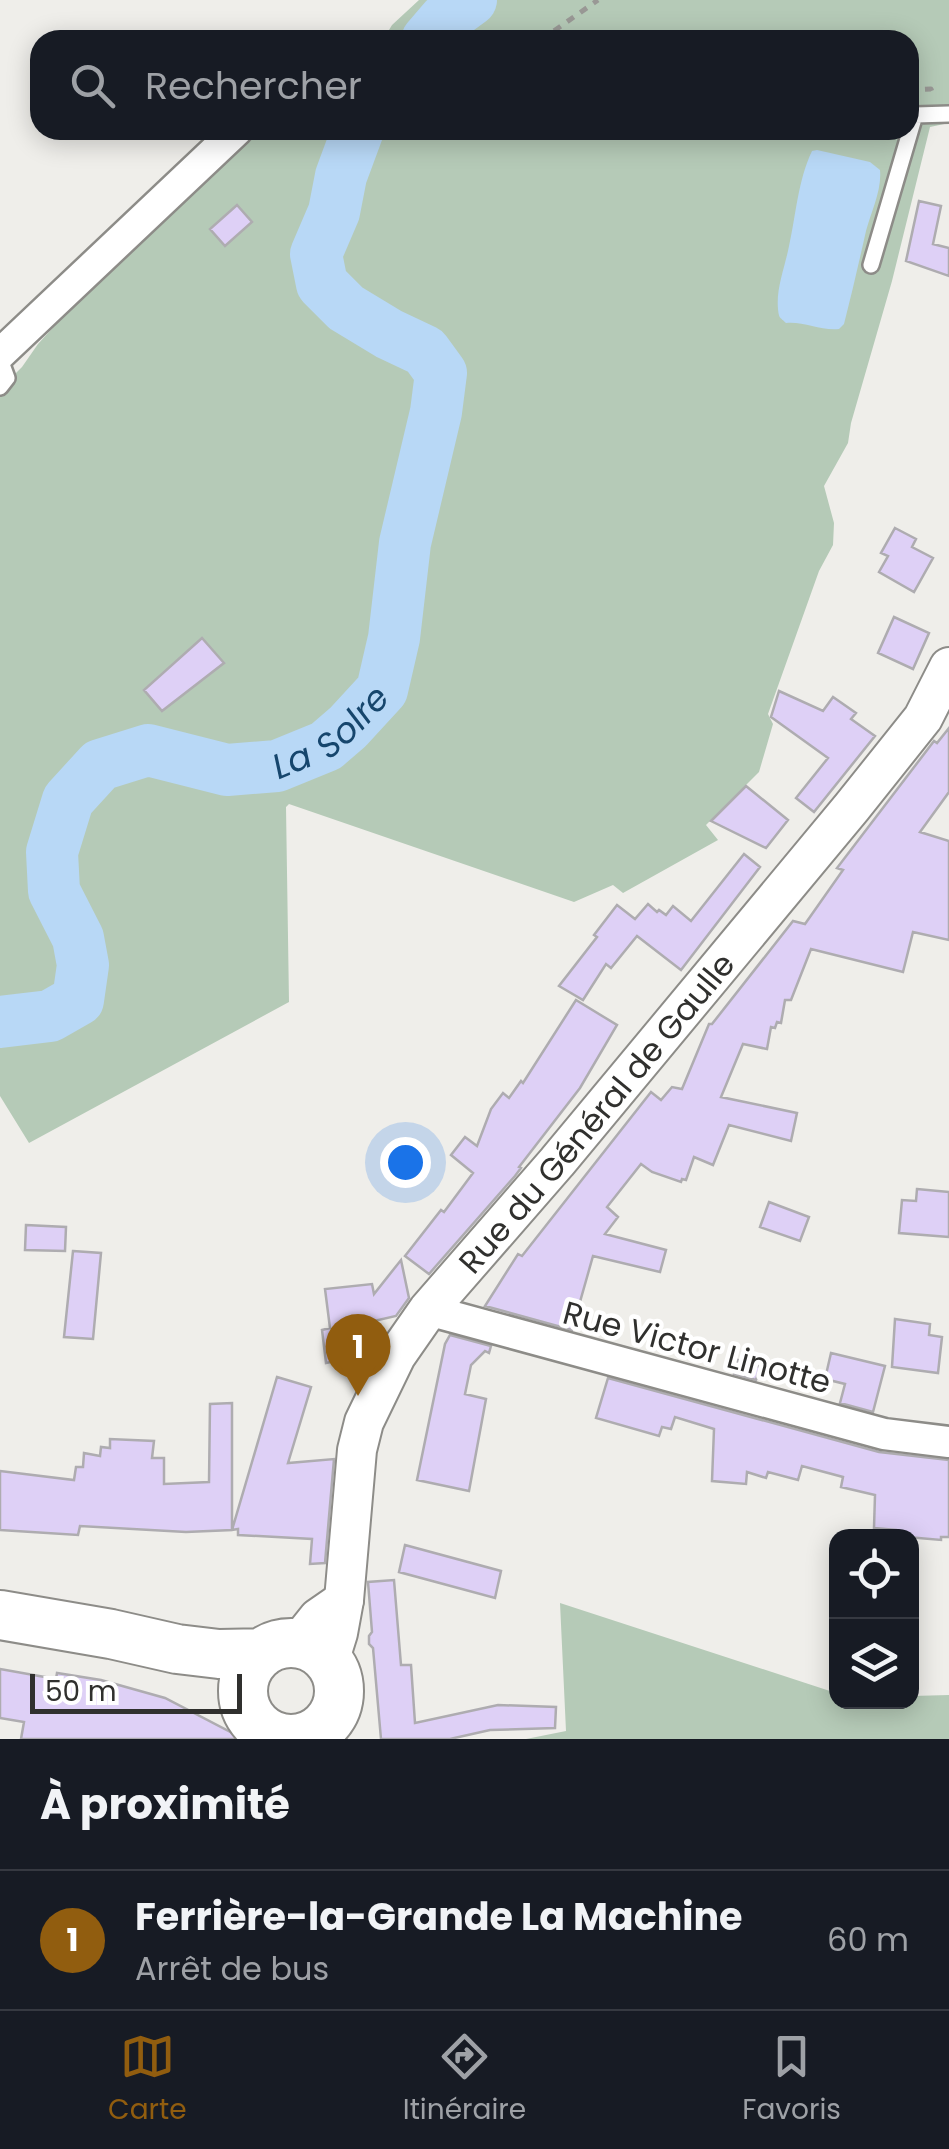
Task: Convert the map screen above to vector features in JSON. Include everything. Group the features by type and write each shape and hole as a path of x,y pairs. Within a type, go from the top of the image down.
{"main road":[{"path":"0,1615 177,1650 219,1654 296,1652 336,1674 339,1688 332,1727 294,1738 278,1737 259,1723 218,1672 177,1650"},
{"path":"259,1723 246,1672 252,1661 296,1652"}],"street":[{"path":"0,357 227,140"},
{"name":"Rue du Général de Gaulle","path":"296,1652 338,1632 353,1474 364,1422 396,1356 428,1310 557,1162 923,718 949,667"},
{"name":"Rue Victor Linotte","path":"428,1310 884,1434 949,1442"}],"lane":[{"path":"919,115 949,114"},
{"path":"871,266 908,140"},
{"path":"0,357 7,378 0,387"}],"path":[{"path":"555,30 598,0"}],"green space":[{"path":"419,0 949,0 949,123 930,127 848,443 824,486 834,523 833,545 819,571 768,714 773,724 759,772 706,825 718,840 623,893 613,885 574,902 289,804 289,1002 29,1143 0,1096 0,389 38,344 147,224 246,140 919,140 919,30 389,30"},
{"path":"560,1603 829,1691 829,1709 919,1709 919,1696 949,1695 949,1739 526,1739 566,1731"}],"water":[{"path":"812,151 870,162 880,170 878,193 844,324 839,329 786,323 778,312 800,186"}],"building":[{"path":"919,201 941,206 933,244 949,248 949,276 906,261"},
{"path":"237,205 252,222 225,246 210,229"},
{"path":"895,528 916,539 912,547 933,558 914,592 879,572 888,556 881,553"},
{"path":"894,617 929,633 913,669 878,653"},
{"path":"202,638 224,663 162,711 144,690"},
{"path":"779,691 823,711 833,697 856,713 851,719 875,736 814,812 796,798 828,758 771,717"},
{"path":"949,728 949,792 920,832 949,841 949,940 913,932 903,972 811,949 791,1000 785,1000 781,1023 771,1027 767,1049 743,1044 721,1097 797,1113 791,1141 729,1125 713,1165 694,1157 686,1180 681,1182 652,1172 641,1164 607,1207 618,1217 605,1234 666,1250 660,1272 593,1256 572,1330 485,1306 518,1254 522,1256 651,1092 661,1100 672,1087 682,1089 709,1024 793,921 805,924 843,870 837,868 934,741 937,743"},
{"path":"746,786 788,820 766,848 711,821"},
{"path":"744,854 760,867 681,970 637,936 611,968 606,964 583,1000 559,986 617,905 635,919 648,904 666,915 673,906 691,921"},
{"path":"576,1000 617,1025 580,1088 515,1176 429,1274 405,1256 473,1173 451,1155 465,1137 477,1146 491,1109 503,1093 509,1098 523,1083"},
{"path":"917,1189 949,1192 949,1237 899,1233 902,1200 916,1201"},
{"path":"769,1202 809,1217 800,1241 760,1227"},
{"path":"26,1225 66,1227 65,1251 25,1250"},
{"path":"73,1251 101,1253 93,1339 64,1337"},
{"path":"401,1260 409,1298 396,1316 348,1327 355,1357 326,1363 322,1330 330,1328 325,1289 372,1284 374,1294"},
{"path":"895,1319 930,1324 929,1335 942,1337 938,1373 892,1367"},
{"path":"450,1335 491,1346 489,1353 485,1351 471,1365 465,1394 486,1399 469,1491 417,1480"},
{"path":"831,1353 885,1366 873,1412 840,1403 845,1384 825,1379"},
{"path":"738,1360 760,1367 756,1380 734,1374"},
{"path":"277,1377 311,1387 288,1463 334,1459 325,1563 310,1564 312,1539 238,1535 238,1529 232,1530"},
{"path":"608,1378 879,1452 949,1460 949,1537 919,1538 919,1529 874,1528 875,1495 841,1487 843,1477 802,1466 798,1480 768,1472 766,1478 747,1472 746,1484 712,1481 714,1429 675,1417 671,1429 662,1427 659,1436 596,1418"},
{"path":"232,1403 232,1530 186,1532 80,1526 78,1535 0,1530 0,1471 74,1480 76,1467 83,1467 84,1453 100,1456 101,1447 110,1448 110,1439 154,1441 152,1458 164,1458 164,1484 209,1482 210,1404"},
{"path":"405,1545 501,1571 495,1598 399,1572"},
{"path":"394,1580 401,1665 411,1665 415,1723 498,1705 556,1707 555,1728 490,1730 450,1739 381,1739 373,1648 369,1644 372,1632 368,1582"},
{"path":"0,1669 56,1679 57,1673 101,1680 165,1698 244,1739 21,1739 24,1722 0,1718"}],"waterway":[{"name":"La Solre","path":"436,30 471,0"},
{"name":"La Solre","path":"0,1022 50,1016 78,1000 83,965 78,938 54,891 52,852 68,800 100,765 148,750 227,770 277,766 326,746 382,690 394,638 405,543 436,412 441,373 425,351 346,308 322,284 316,254 334,212 341,176 354,140"}],"place":[{"name":"Ferrière-la-Grande La Machine","path":"358,1396"}]}
